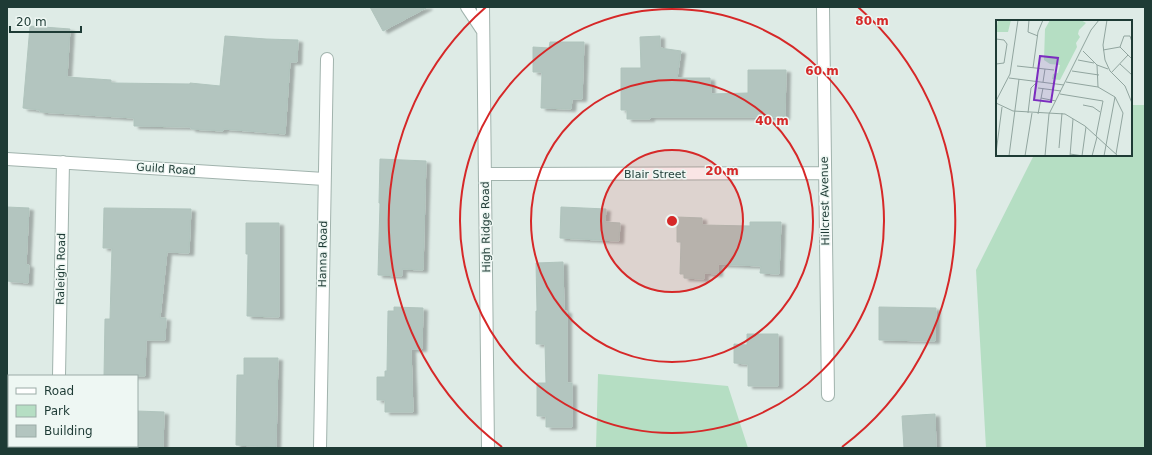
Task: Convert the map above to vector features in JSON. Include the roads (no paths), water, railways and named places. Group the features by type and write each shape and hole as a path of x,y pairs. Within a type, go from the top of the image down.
{"street":[{"path":"467,7 483,31"},
{"name":"High Ridge Road","path":"483,7 488,448"},
{"name":"Hillcrest Avenue","path":"823,7 828,395"},
{"name":"Hanna Road","path":"320,448 327,59"},
{"name":"Guild Road","path":"7,159 324,179"},
{"name":"Raleigh Road","path":"59,375 63,162"},
{"name":"Blair Street","path":"485,174 824,173"}]}
